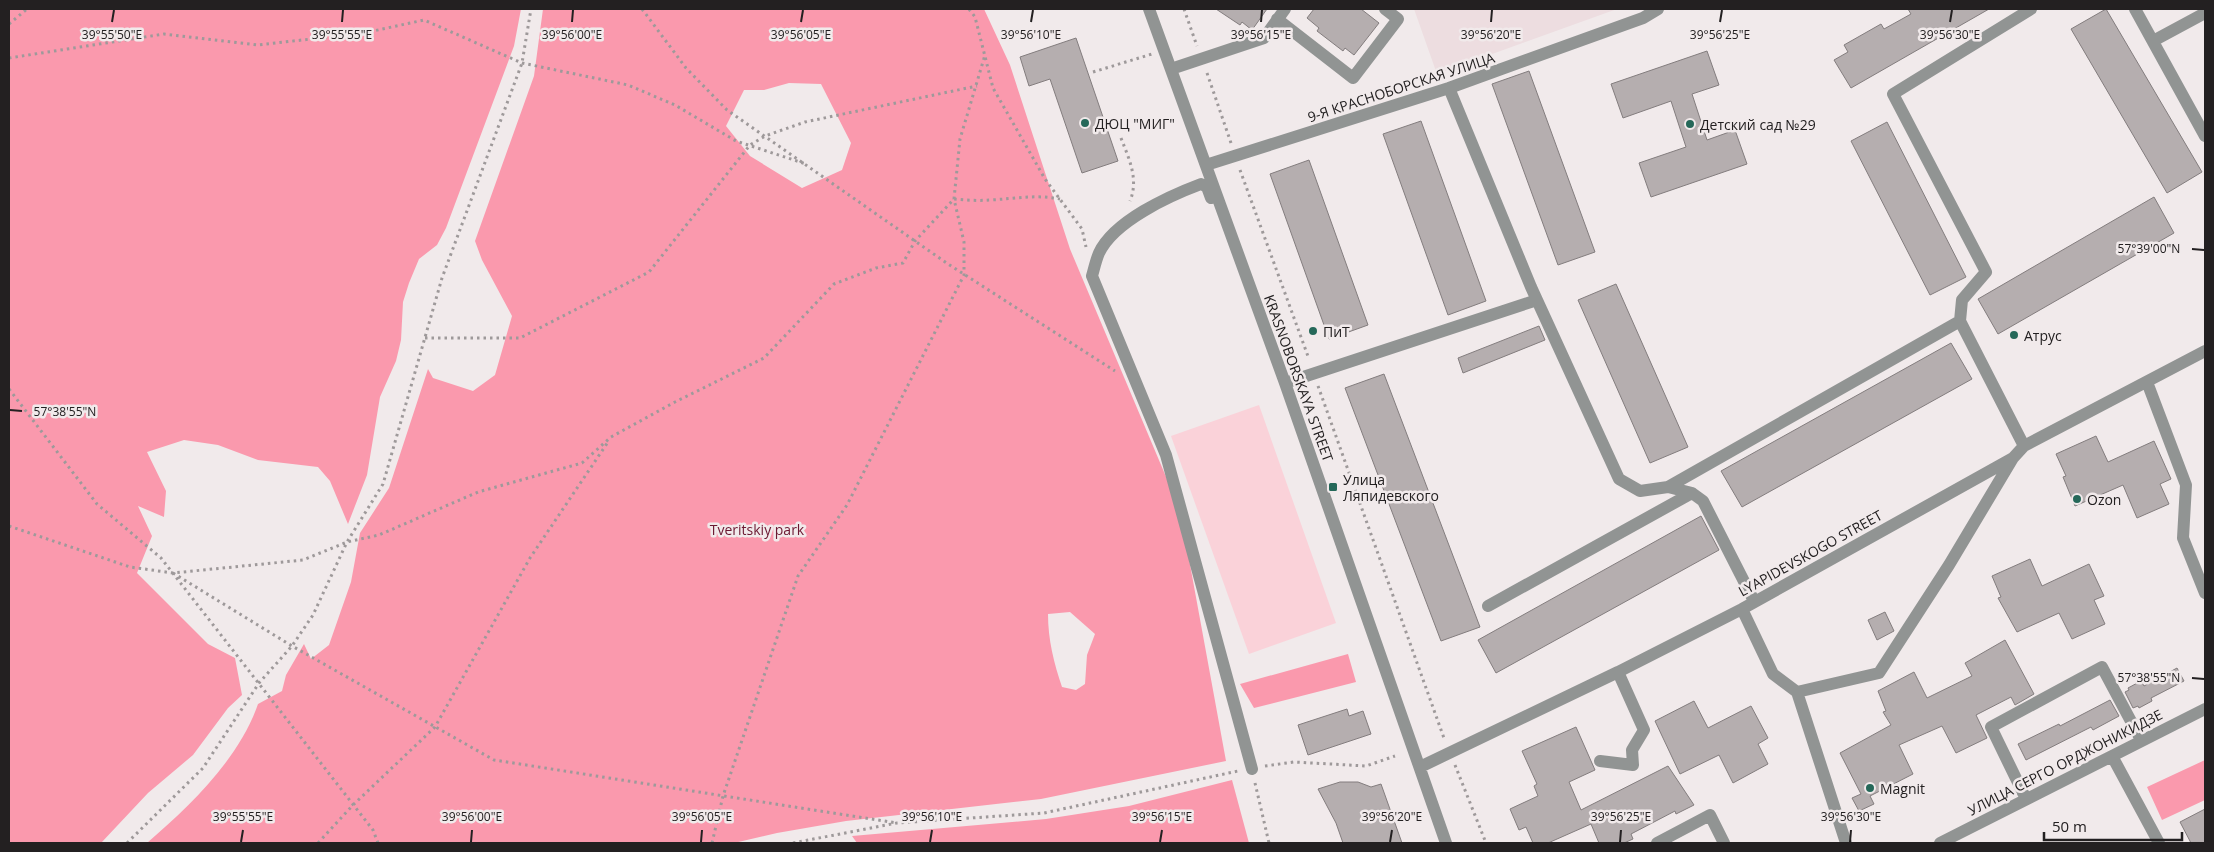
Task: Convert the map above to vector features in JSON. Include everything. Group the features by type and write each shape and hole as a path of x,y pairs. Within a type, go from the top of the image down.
{"street":[{"name":"KRASNOBORSKAYA STREET","path":"1149,9 1285,383 1446,843"},
{"path":"1171,69 1264,38 1286,9"},
{"path":"1277,19 1353,78 1398,19 1385,9"},
{"name":"9-Я КРАСНОБОРСКАЯ УЛИЦА","path":"1206,165 1449,88 1643,18 1658,9"},
{"path":"2024,446 1960,321 1962,300 1986,272 1893,94 2031,9"},
{"path":"2135,9 2204,130"},
{"path":"2153,41 2205,13"},
{"path":"1449,88 1537,300 1620,479 1640,491 1668,487 1960,321"},
{"path":"1247,279 1237,271 1207,187 1201,184 1142,212 1113,234 1099,253 1092,276 1166,455 1252,768"},
{"path":"1285,383 1537,300"},
{"name":"LYAPIDEVSKOGO STREET","path":"1420,767 1618,672 1742,609 2013,458 2024,446 2205,351"},
{"path":"2147,382 2186,485 2183,538 2205,593"},
{"path":"1797,692 1879,673 1949,565 2013,458"},
{"path":"1668,487 1692,493 1703,501 1754,601"},
{"path":"1488,606 1692,493"},
{"path":"1742,609 1773,674 1797,692 1846,843"},
{"path":"2026,799 1992,727 2102,667 2141,740"},
{"path":"1600,761 1633,765 1632,750 1644,730 1618,672"},
{"name":"УЛИЦА СЕРГО ОРДЖОНИКИДЗЕ","path":"1940,843 2205,709"},
{"path":"2112,756 2158,843"},
{"path":"1656,843 1710,815 1724,843"}],"path":[{"path":"9,24 27,9"},
{"path":"126,843 203,768 258,683 292,646 313,615 347,542 383,484 442,278 522,63 531,9"},
{"path":"642,9 686,68 727,110 964,275 1136,384"},
{"path":"969,9 975,17 993,88 1044,179 1082,229 1092,276"},
{"path":"1184,9 1443,738 1451,753 1486,843"},
{"path":"9,58 164,34 258,45 364,33 424,20 522,63 628,85 675,105 736,141 806,164"},
{"path":"1093,72 1164,50"},
{"path":"712,843 723,796 798,576 847,505 964,275 964,242 954,199 960,139 985,55"},
{"path":"425,338 520,338 649,272 750,145 765,136 805,122 977,86"},
{"path":"1121,138 1132,165 1135,188 1129,203"},
{"path":"9,526 130,567 173,573 303,560 347,542 379,534 478,492 582,463 611,437 675,402 764,358 834,284 876,268 903,263 915,241 954,199 989,200 1051,196 1060,199"},
{"path":"9,389 97,504 161,558 373,830 378,843"},
{"path":"318,843 353,804 435,727 530,558 611,437"},
{"path":"173,573 292,646 494,760 897,824"},
{"path":"793,843 897,824 1044,813 1252,768 1294,762 1366,766 1395,756"},
{"path":"1252,768 1269,843"}],"shaded area":[{"path":"1414,9 1617,9 1437,74"},
{"path":"1259,405 1336,623 1249,654 1171,436"}],"green space":[{"path":"9,9 521,9 514,46 446,228 437,245 419,259 409,283 403,302 401,340 396,361 380,397 367,475 348,524 330,481 318,467 258,460 218,445 184,440 147,452 166,491 164,517 138,506 152,536 137,573 208,644 235,658 242,695 228,708 193,755 148,793 101,843 9,843"},
{"name":"Tveritskiy park","path":"543,9 984,9 1010,65 1070,249 1180,510 1226,761 1041,799 846,821 777,833 734,843 147,843 212,780 239,744 258,704 282,691 286,675 304,644 311,659 329,645 351,582 360,533 389,488 428,369 433,378 473,391 495,375 512,316 482,260 475,241 534,76","holes":["789,83 821,84 851,143 842,170 802,188 750,156 726,126 744,90 764,90","1070,612 1095,634 1087,655 1085,684 1076,690 1062,687 1056,669 1048,624 1048,614"]},
{"path":"1348,654 1356,682 1254,708 1240,684"},
{"path":"2205,760 2205,800 2162,820 2147,787"},
{"path":"1232,780 1249,843 857,843 852,836 1046,819 1129,806"}],"building":[{"path":"1216,9 1267,9 1252,30 1242,22 1240,25"},
{"path":"1314,9 1361,9 1379,23 1354,55 1345,48 1343,51 1317,31 1319,28 1307,18"},
{"path":"1908,9 1989,9 1851,88 1834,60 1848,52 1844,45 1881,24 1884,29 1911,14"},
{"path":"2106,9 2202,172 2167,193 2071,29"},
{"name":"ДЮЦ \"МИГ\"","path":"1076,38 1118,161 1082,173 1050,79 1029,86 1020,57"},
{"name":"Детский сад №29","path":"1707,51 1719,85 1692,94 1707,140 1735,130 1747,164 1651,197 1639,163 1686,147 1671,101 1623,118 1611,84"},
{"path":"1529,71 1595,252 1558,265 1492,84"},
{"path":"1421,121 1486,301 1448,315 1383,134"},
{"path":"1887,122 1966,277 1930,295 1851,141"},
{"path":"1309,160 1368,325 1329,339 1270,174"},
{"path":"2154,197 2174,233 1998,334 1978,299"},
{"path":"1616,284 1688,447 1650,463 1578,300"},
{"path":"1539,326 1545,340 1463,373 1458,358"},
{"path":"1951,343 1972,379 1742,507 1721,471"},
{"path":"1384,374 1480,627 1441,641 1345,388"},
{"path":"2096,436 2108,462 2154,441 2171,479 2160,484 2169,504 2137,518 2123,485 2075,506 2063,477 2066,476 2056,454"},
{"path":"1701,516 1719,550 1496,673 1478,640"},
{"path":"2030,559 2042,586 2089,564 2104,596 2094,600 2105,624 2072,639 2059,613 2017,632 1998,598 2001,597 1992,576"},
{"path":"1885,612 1894,631 1877,640 1868,620"},
{"path":"2005,640 2034,694 2015,705 2011,697 1976,715 1987,738 1956,753 1942,726 1899,745 1913,774 1870,796 1874,804 1859,811 1852,798 1861,794 1840,753 1891,725 1883,712 1886,711 1878,691 1914,672 1927,698 1972,676 1965,663"},
{"path":"2177,668 2184,681 2151,698 2152,701 2139,708 2138,706 2133,708 2125,692 2129,690 2128,688 2141,681 2144,686"},
{"path":"2110,700 2119,716 2093,730 2091,727 2026,760 2018,744 2059,724 2060,726"},
{"path":"1694,701 1708,728 1751,706 1768,738 1758,744 1768,764 1733,783 1719,755 1680,774 1655,721"},
{"path":"1347,709 1349,716 1363,711 1371,734 1308,755 1298,725"},
{"path":"1576,727 1595,770 1569,782 1581,810 1668,766 1694,805 1676,814 1675,811 1631,834 1633,839 1624,843 1599,843 1591,824 1548,843 1533,843 1526,827 1519,830 1510,809 1538,796 1534,786 1537,784 1522,751"},
{"path":"1340,782 1358,782 1371,787 1381,784 1402,843 1343,843 1336,823 1318,789"},
{"path":"2205,809 2205,843 2191,843 2180,822"}],"place":[{"name":"ДЮЦ \"МИГ\"","path":"1085,123"},
{"name":"Детский сад №29","path":"1690,124"},
{"name":"ПиТ","path":"1313,331"},
{"name":"Атрус","path":"2014,335"},
{"name":"Улица Ляпидевского","path":"1333,487"},
{"name":"Ozon","path":"2077,499"},
{"name":"Magnit","path":"1870,788"}]}
